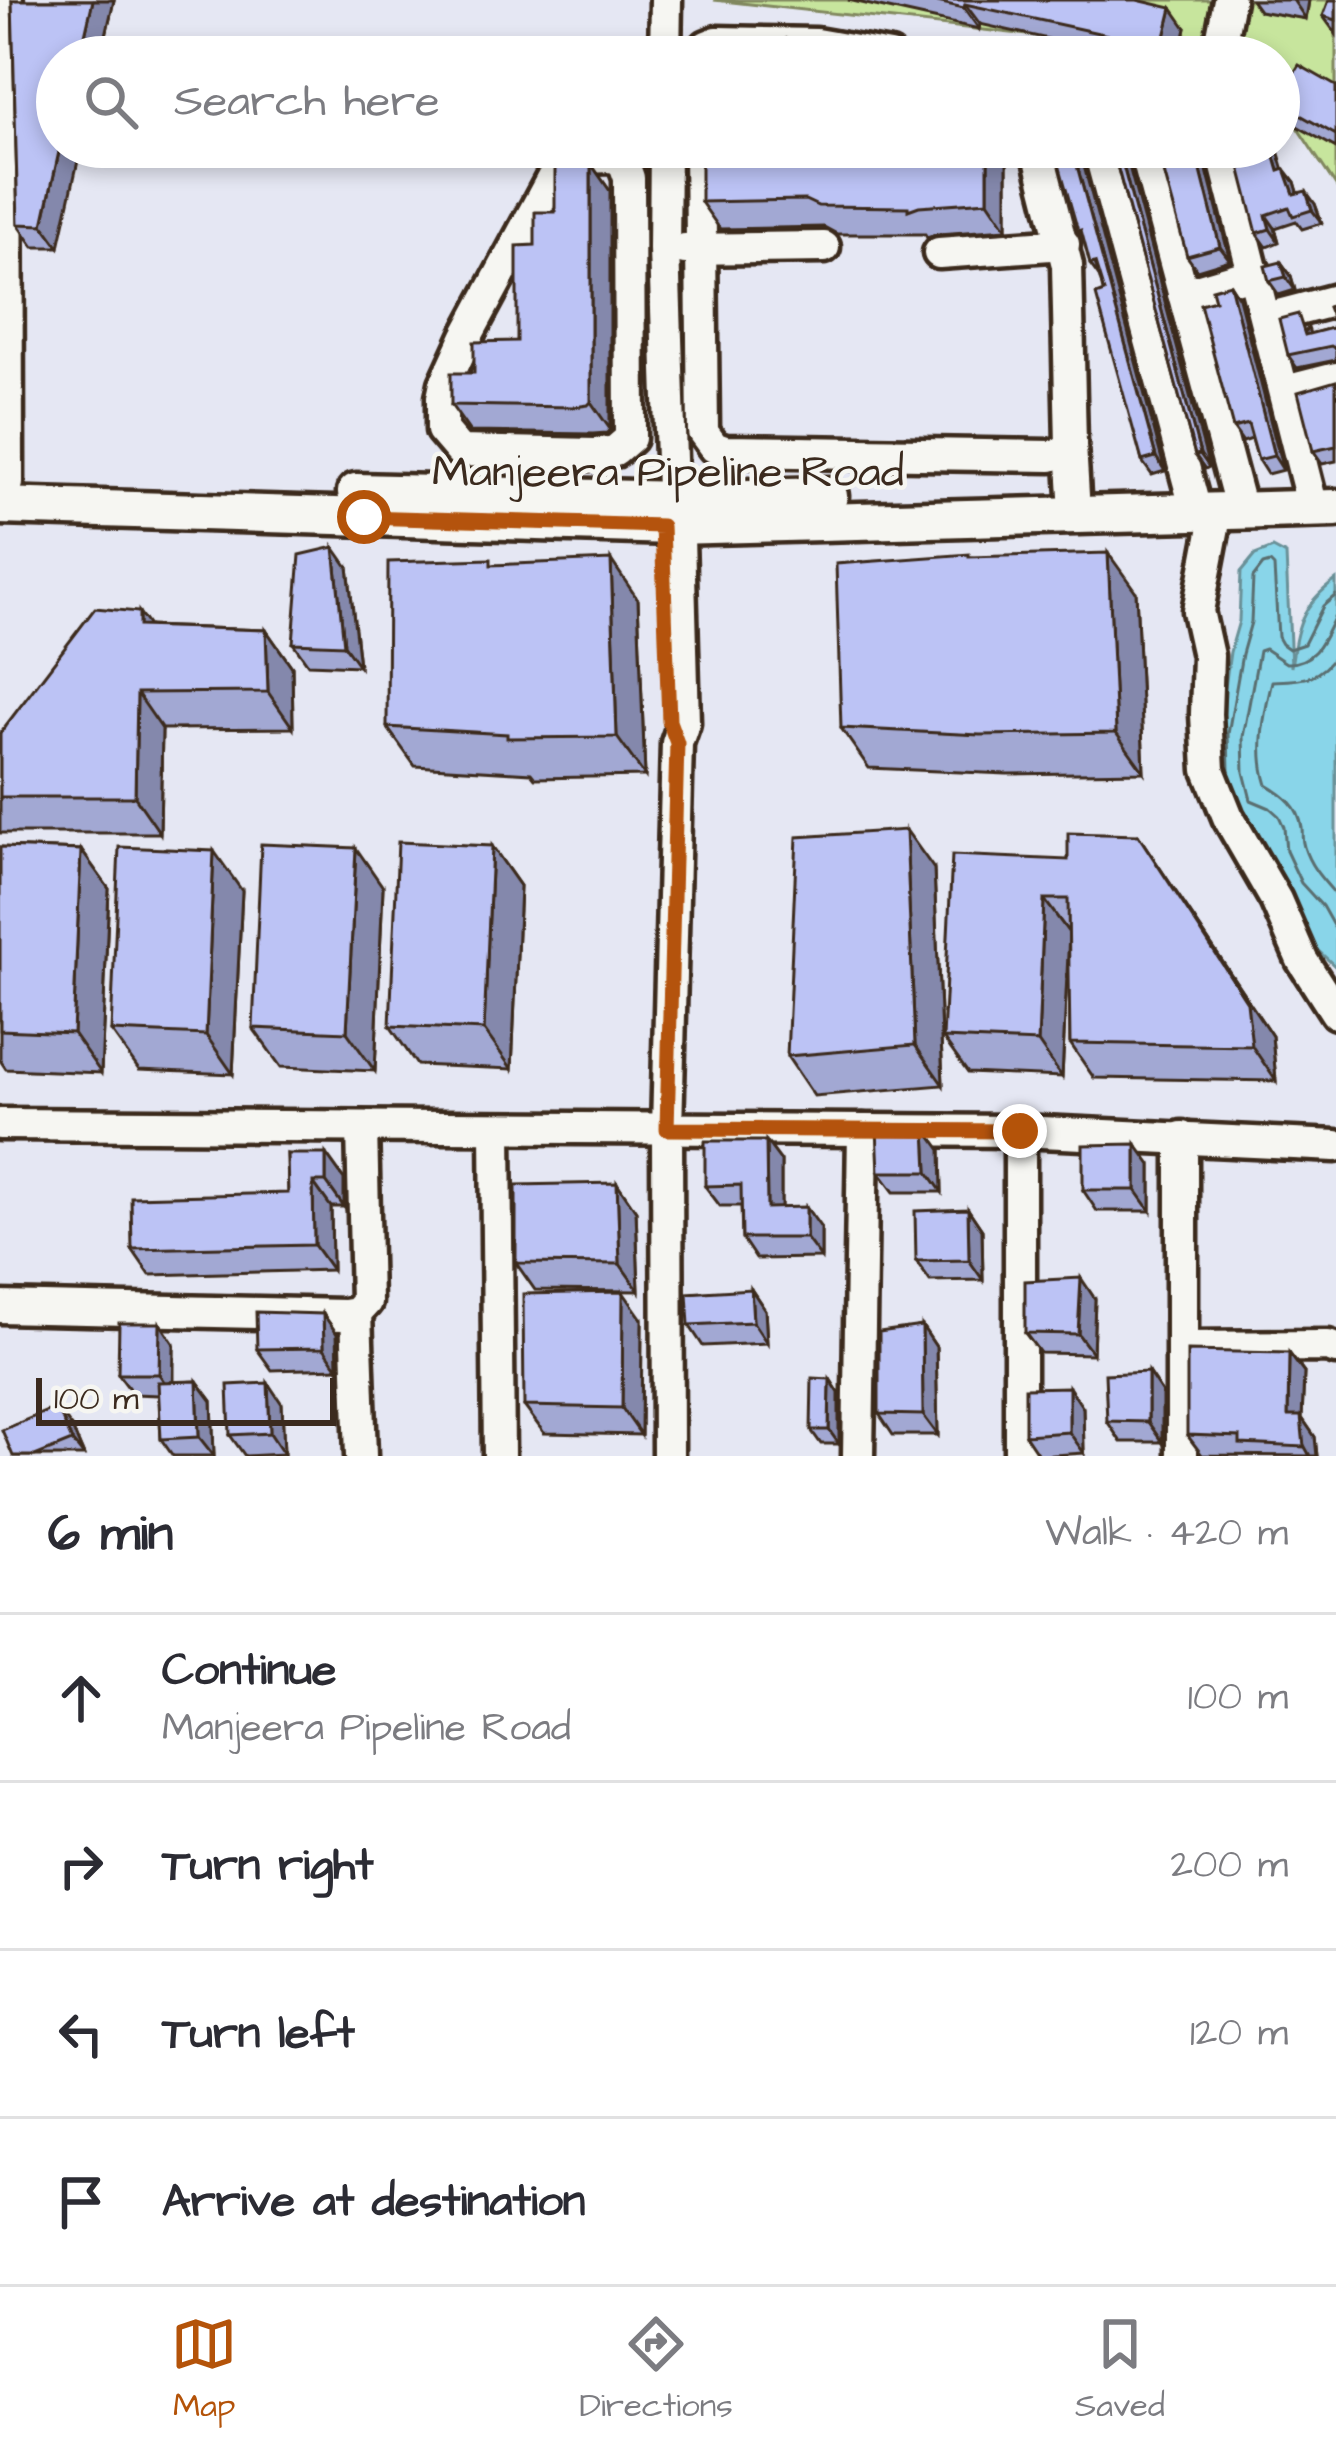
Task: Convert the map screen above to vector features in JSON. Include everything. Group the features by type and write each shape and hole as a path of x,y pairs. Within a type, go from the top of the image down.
{"main road":[{"name":"Manjeera Pipeline Road","path":"3,490 131,498 671,508 926,493 964,508 1324,501"},
{"name":"Manjeera Pipeline Road","path":"964,508 1074,496 1215,501"}],"street":[{"path":"3,490 7,0"},
{"path":"665,36 666,0"},
{"path":"1222,36 1228,0"},
{"path":"560,168 445,384 442,430 460,451 594,454 615,451 630,438 631,248 625,168"},
{"path":"664,168 671,508 685,723 677,743 667,1129 668,1456"},
{"path":"700,168 704,432 714,447 725,451 1051,456 1070,445"},
{"path":"1043,168 1067,265 1074,496"},
{"path":"1105,168 1215,501"},
{"path":"1150,168 1184,294 1215,501 1198,611 1208,656 1209,770 1228,817 1276,900 1302,959 1336,1013"},
{"path":"1227,168 1285,391 1324,501"},
{"path":"939,253 1064,244"},
{"path":"631,248 824,247"},
{"path":"1184,294 1255,273"},
{"path":"1267,318 1336,300"},
{"path":"1285,391 1336,378"},
{"path":"0,1124 1020,1131 1331,1140"},
{"path":"0,1306 356,1313 366,1302 362,1127"},
{"path":"496,1128 499,1456"},
{"path":"858,1456 863,1130"},
{"path":"1020,1131 1020,1456"},
{"path":"1182,1137 1182,1456"},
{"path":"356,1313 362,1456"},
{"path":"1184,1347 1336,1349"}],"green space":[{"path":"714,0 1336,0 1336,186 1300,132 1300,36 1037,36"}],"water":[{"path":"1273,548 1286,555 1291,667 1302,618 1336,580 1336,967 1312,945 1257,844 1257,831 1244,831 1226,813 1215,733 1239,621 1241,572 1255,555"}],"building":[{"path":"12,0 93,0 85,36 36,36 36,168 55,168 43,225 18,224"},
{"path":"928,0 1137,0 1172,8 1165,36 1103,36 1108,35 965,4 964,8"},
{"path":"1329,0 1336,0 1336,20 1323,16"},
{"path":"1300,66 1336,86 1336,135 1300,115"},
{"path":"555,168 591,168 591,402 574,407 451,405 451,373 474,373 474,342 517,341 517,246 535,245 535,212 555,212"},
{"path":"701,168 988,168 988,201 908,210 818,206 805,200 701,202"},
{"path":"1060,168 1078,168 1156,457 1142,461 1096,295 1104,292 1078,231"},
{"path":"1118,168 1124,168 1200,454 1195,455"},
{"path":"1163,168 1200,168 1220,247 1187,256"},
{"path":"1240,168 1285,169 1294,194 1306,191 1312,210 1293,216 1289,207 1266,215 1270,229 1257,233"},
{"path":"1281,262 1286,277 1269,281 1265,266"},
{"path":"1230,284 1274,456 1258,460 1248,424 1233,428 1200,304 1215,300 1212,289"},
{"path":"1336,303 1336,327 1328,307"},
{"path":"1298,314 1305,335 1336,327 1336,349 1288,355 1279,319"},
{"path":"1336,381 1336,446 1313,451 1298,392"},
{"path":"334,547 344,645 293,643 300,555"},
{"path":"1108,553 1116,733 980,735 841,728 836,564 969,554"},
{"path":"491,559 491,565 611,560 617,737 507,738 507,734 387,727 388,562"},
{"path":"95,608 139,612 139,626 266,630 268,692 137,693 135,797 0,797 0,733"},
{"path":"906,830 915,1045 787,1056 797,837"},
{"path":"1068,833 1138,835 1247,1002 1252,1046 1070,1043 1068,899 1044,899 1038,1042 943,1038 952,855 1068,860"},
{"path":"398,842 492,846 484,1030 390,1026"},
{"path":"261,844 356,848 347,1032 253,1028"},
{"path":"0,847 81,850 73,1033 0,1030"},
{"path":"119,847 214,851 206,1035 111,1031"},
{"path":"877,1129 926,1129 928,1172 879,1172"},
{"path":"705,1141 766,1141 767,1208 806,1207 806,1238 742,1238 741,1185 705,1186"},
{"path":"1136,1144 1136,1190 1083,1190 1083,1145"},
{"path":"287,1154 326,1154 326,1182 313,1182 314,1245 132,1249 131,1197 288,1193"},
{"path":"617,1183 620,1264 516,1263 516,1185"},
{"path":"968,1209 969,1260 916,1261 915,1211"},
{"path":"1081,1278 1078,1334 1025,1333 1025,1281"},
{"path":"751,1289 753,1322 689,1325 687,1293"},
{"path":"623,1292 622,1408 524,1406 523,1294"},
{"path":"256,1312 323,1314 324,1348 257,1349"},
{"path":"119,1323 160,1323 159,1374 118,1374"},
{"path":"922,1326 923,1415 879,1414 879,1332"},
{"path":"1187,1351 1289,1353 1288,1416 1301,1416 1304,1447 1187,1435"},
{"path":"1148,1372 1148,1422 1107,1421 1105,1374"},
{"path":"812,1378 830,1379 829,1430 811,1430"},
{"path":"197,1381 199,1437 161,1439 158,1382"},
{"path":"268,1383 270,1433 230,1435 228,1385"},
{"path":"1069,1387 1069,1432 1025,1435 1025,1388"},
{"path":"57,1407 72,1441 35,1456 13,1456 2,1430"}],"route":[{"path":"364,517 662,526 669,721 677,743 667,1129 1020,1131"}]}
